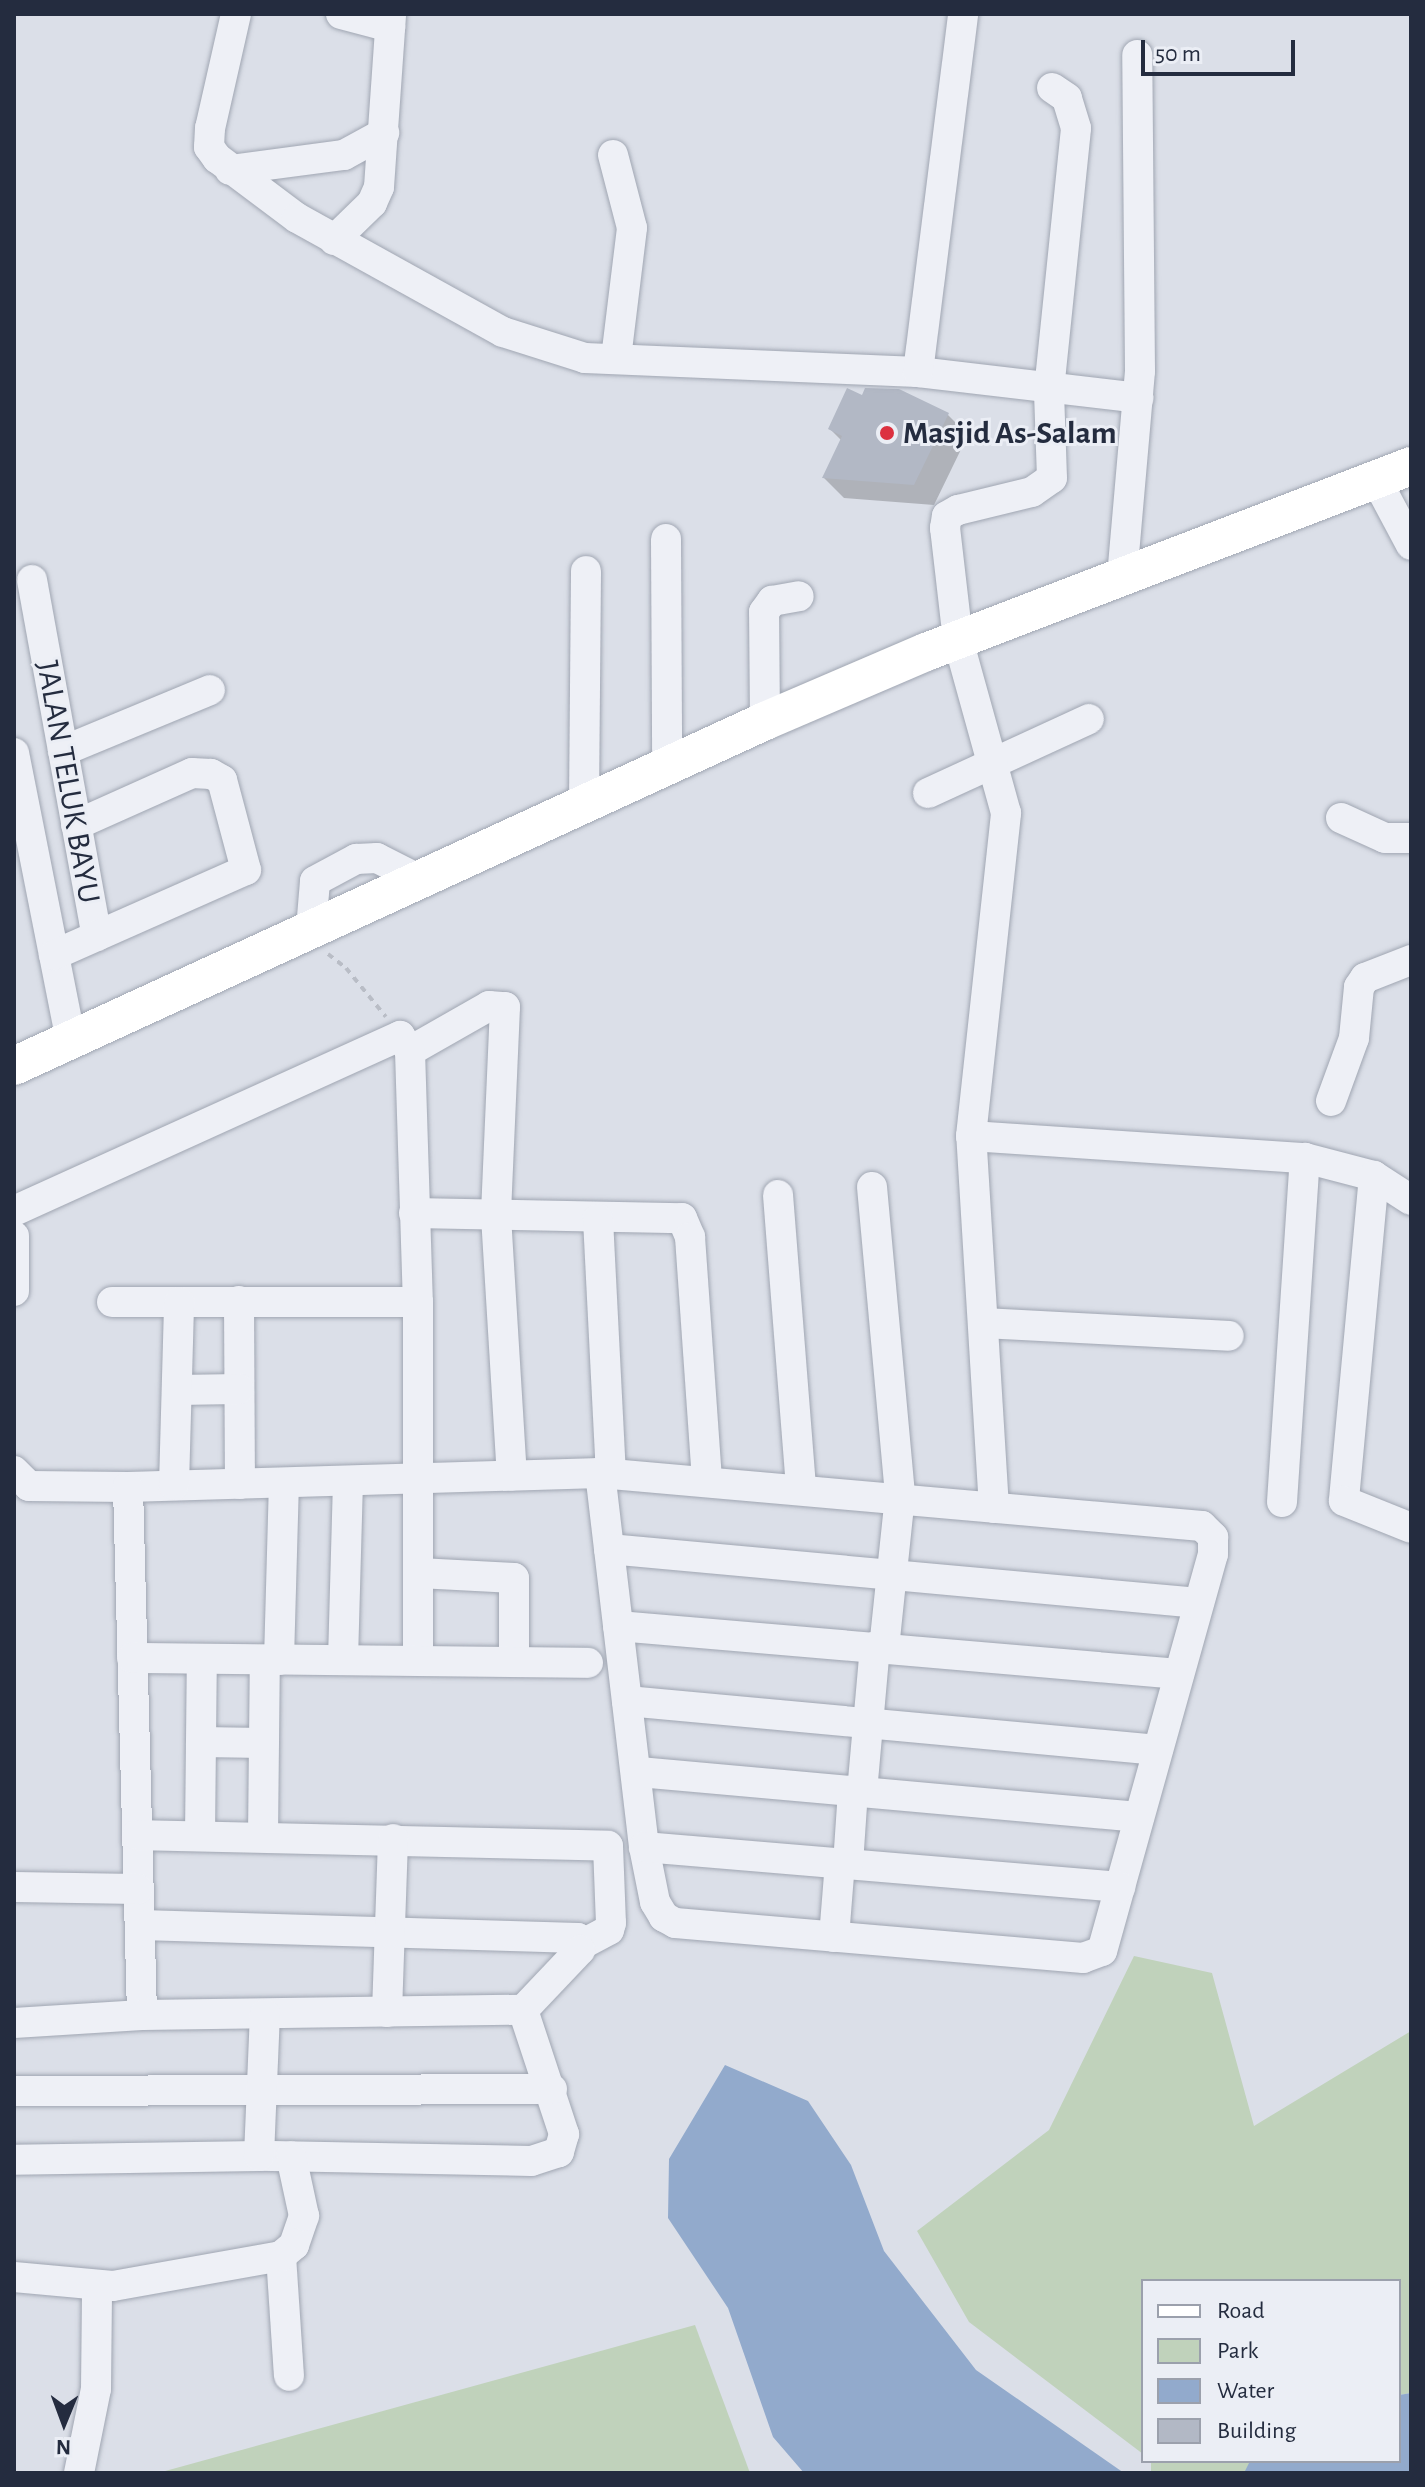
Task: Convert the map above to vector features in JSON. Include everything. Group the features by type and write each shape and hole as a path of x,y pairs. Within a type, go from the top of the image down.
{"main road":[{"path":"14,1066 667,763 958,640 1395,474"}],"street":[{"path":"236,14 210,128 209,147 230,170 334,240 503,332 564,354 918,372 1049,390 1138,398"},
{"path":"334,240 372,203 384,133 390,21 341,14"},
{"path":"918,372 963,14"},
{"path":"1122,577 1138,398 1137,55"},
{"path":"994,1508 971,1136 1007,835 995,764 958,640 945,548 947,516 1032,492 1052,478 1049,390 1076,128 1067,98 1052,88"},
{"path":"230,170 344,155 384,133"},
{"path":"613,155 632,228 616,359"},
{"path":"1395,474 1411,545"},
{"path":"666,539 667,763"},
{"path":"584,802 586,571"},
{"name":"JALAN TELUK BAYU","path":"32,580 97,936"},
{"path":"765,721 764,612 772,601 799,596"},
{"path":"63,751 210,690"},
{"path":"928,793 1089,719"},
{"path":"14,753 71,1041"},
{"path":"54,955 246,870 222,780 211,774 192,773 76,825"},
{"path":"1341,818 1385,838 1411,838"},
{"path":"1331,1101 1354,1038 1359,987 1365,978 1411,960"},
{"path":"410,1051 489,1006 505,1007 496,1216 512,1476"},
{"path":"14,1211 400,1036 410,1051 418,1302 421,1479 418,1661"},
{"path":"971,1136 1305,1158 1374,1176 1411,1200"},
{"path":"1282,1502 1305,1158"},
{"path":"1374,1176 1344,1501 1411,1528"},
{"path":"834,1937 893,1575 900,1496 872,1187"},
{"path":"778,1195 801,1487"},
{"path":"414,1213 598,1219 674,1216 688,1227 707,1480"},
{"path":"14,1471 29,1486 128,1487 605,1473 801,1487 1202,1526 1213,1537 1213,1554 1102,1951 1083,1958 675,1923 657,1909 644,1847 639,1772 627,1701 609,1549 605,1473 598,1219"},
{"path":"14,1236 14,1291"},
{"path":"239,1301 240,1484"},
{"path":"112,1302 418,1302"},
{"path":"174,1485 179,1302"},
{"path":"984,1323 1229,1336"},
{"path":"177,1390 239,1389"},
{"path":"343,1660 348,1481"},
{"path":"263,1837 264,1743 284,1483"},
{"path":"128,1487 142,2015"},
{"path":"609,1549 1199,1603"},
{"path":"419,1573 514,1578 514,1662"},
{"path":"618,1626 1179,1674"},
{"path":"132,1658 588,1663"},
{"path":"200,1836 202,1659"},
{"path":"627,1701 1158,1750"},
{"path":"201,1742 264,1743"},
{"path":"639,1772 1139,1817"},
{"path":"14,2023 142,2015 523,2010 581,1945 609,1930 611,1923 608,1846 137,1835"},
{"path":"387,2012 393,1839"},
{"path":"644,1847 1120,1887"},
{"path":"14,1887 138,1889"},
{"path":"141,1925 570,1936 581,1945"},
{"path":"14,2160 259,2156 548,2159 559,2152 564,2134 552,2089 523,2010"},
{"path":"259,2156 265,2014"},
{"path":"14,2091 552,2089"},
{"path":"14,2277 97,2285 281,2256 294,2245 304,2216 291,2156"},
{"path":"281,2256 289,2376"},
{"path":"79,2473 96,2389 97,2285"}],"path":[{"path":"305,932 346,968 377,1004"}],"green space":[{"path":"1134,1956 1212,1973 1254,2126 1411,2031 1411,2393 1401,2395 1401,2279 1141,2279 1141,2452 969,2322 917,2231 1049,2130"},
{"path":"695,2325 750,2473 158,2473"},
{"path":"1151,2463 1250,2463 1250,2473 1151,2473"}],"water":[{"path":"725,2065 808,2101 851,2165 884,2251 976,2370 1124,2473 804,2473 773,2437 728,2308 668,2218 669,2159"},
{"path":"1411,2393 1411,2471 1244,2473 1249,2463 1401,2463 1401,2395"}],"building":[{"name":"Masjid As-Salam","path":"847,388 862,395 865,388 899,389 949,413 914,485 822,478 842,436 828,429"}],"place":[{"name":"Masjid As-Salam","path":"887,433"}]}
